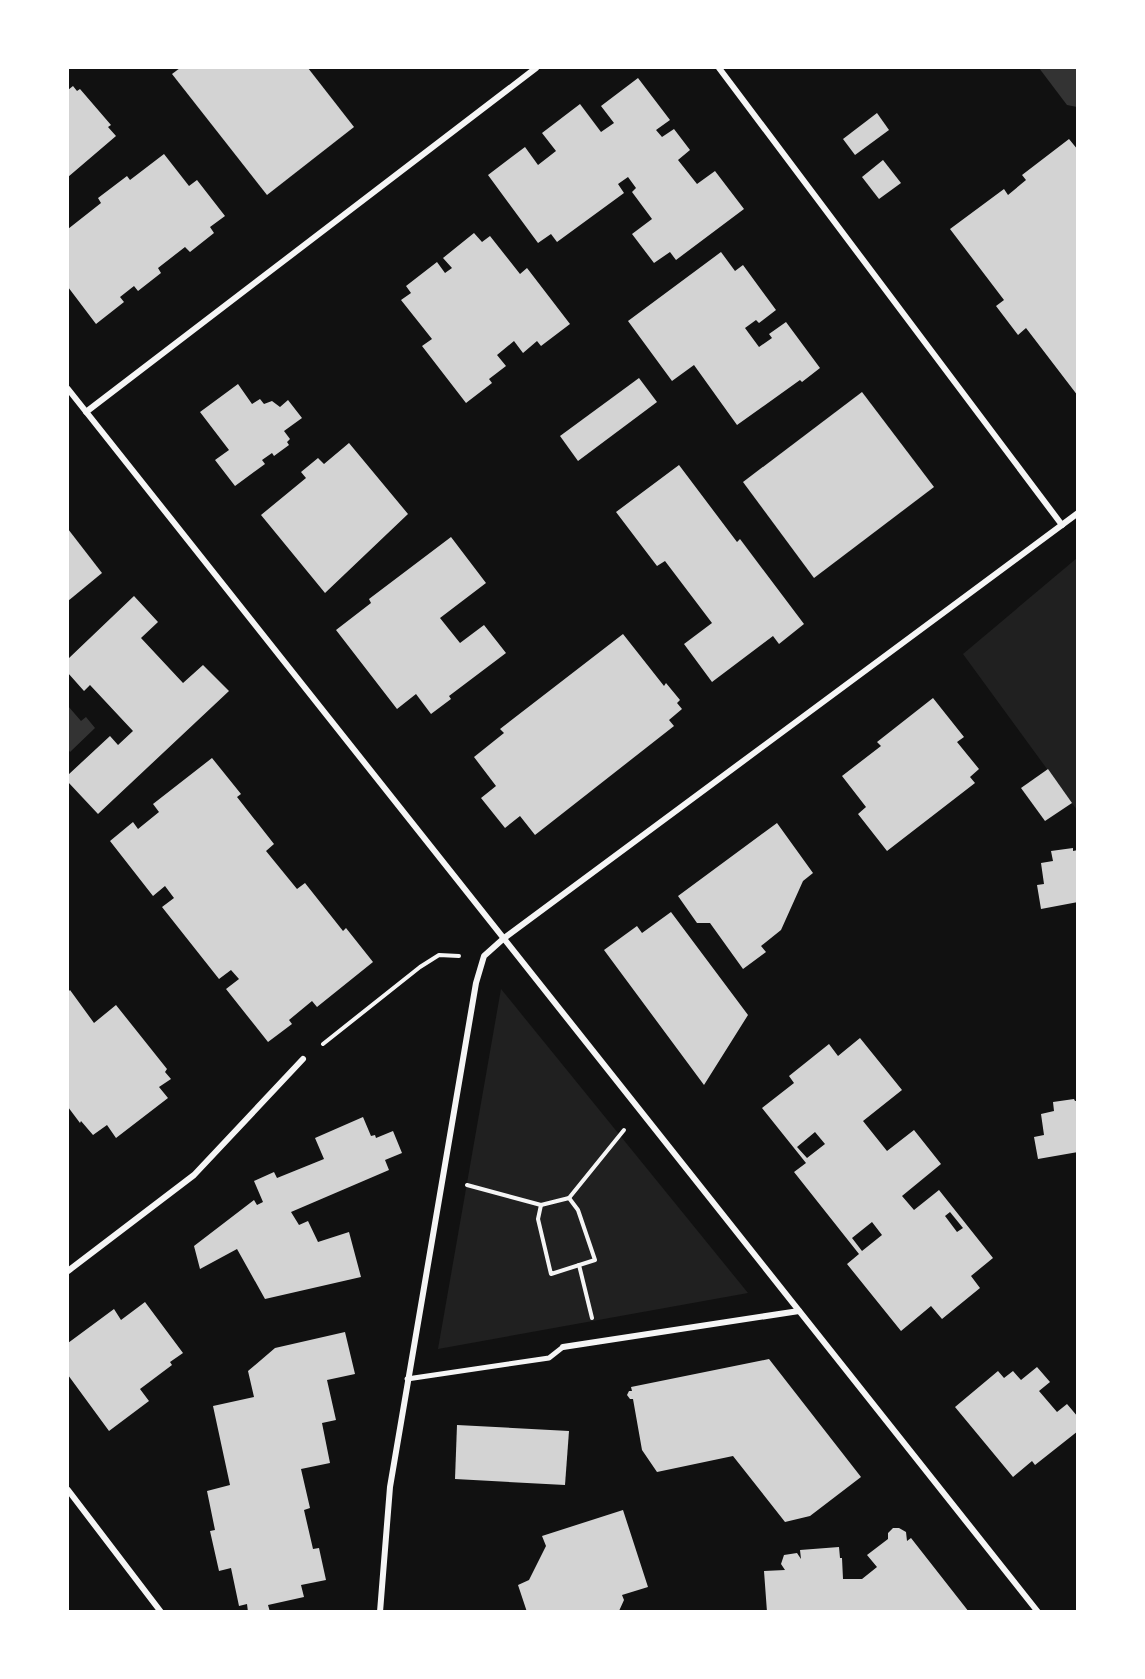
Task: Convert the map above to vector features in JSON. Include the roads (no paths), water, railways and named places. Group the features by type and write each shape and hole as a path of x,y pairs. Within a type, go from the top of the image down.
{"street":[{"path":"86,412 536,68"},
{"path":"719,68 1062,525"},
{"path":"68,389 1038,1611"},
{"path":"380,1611 390,1487 407,1378 476,983 484,956 503,939 1077,513"},
{"path":"68,1271 194,1175 303,1059"},
{"path":"407,1378 549,1358 563,1347 799,1311"},
{"path":"68,1490 161,1611"}]}
